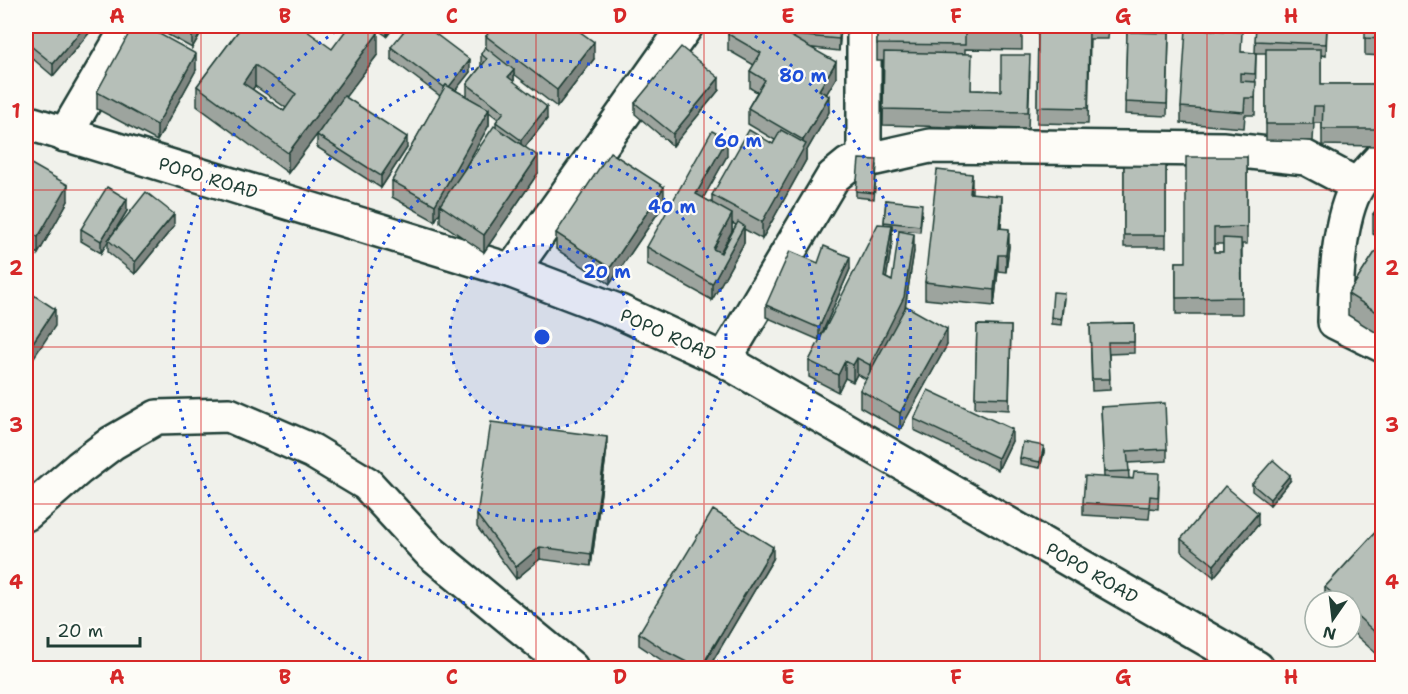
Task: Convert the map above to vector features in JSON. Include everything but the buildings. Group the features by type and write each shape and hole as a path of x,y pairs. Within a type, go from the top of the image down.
{"street":[{"path":"65,135 129,26"},
{"path":"512,271 686,26"},
{"path":"864,26 864,159"},
{"name":"POPO ROAD","path":"26,122 512,271 620,312 724,360 1257,669"},
{"path":"724,360 833,177 849,164 864,159 930,146 1222,149 1306,158 1357,185"},
{"path":"1383,157 1357,185 1348,211 1337,266 1335,322 1383,345"},
{"path":"26,514 112,443 157,417 229,415 312,451 367,484 429,551 571,669"}]}
